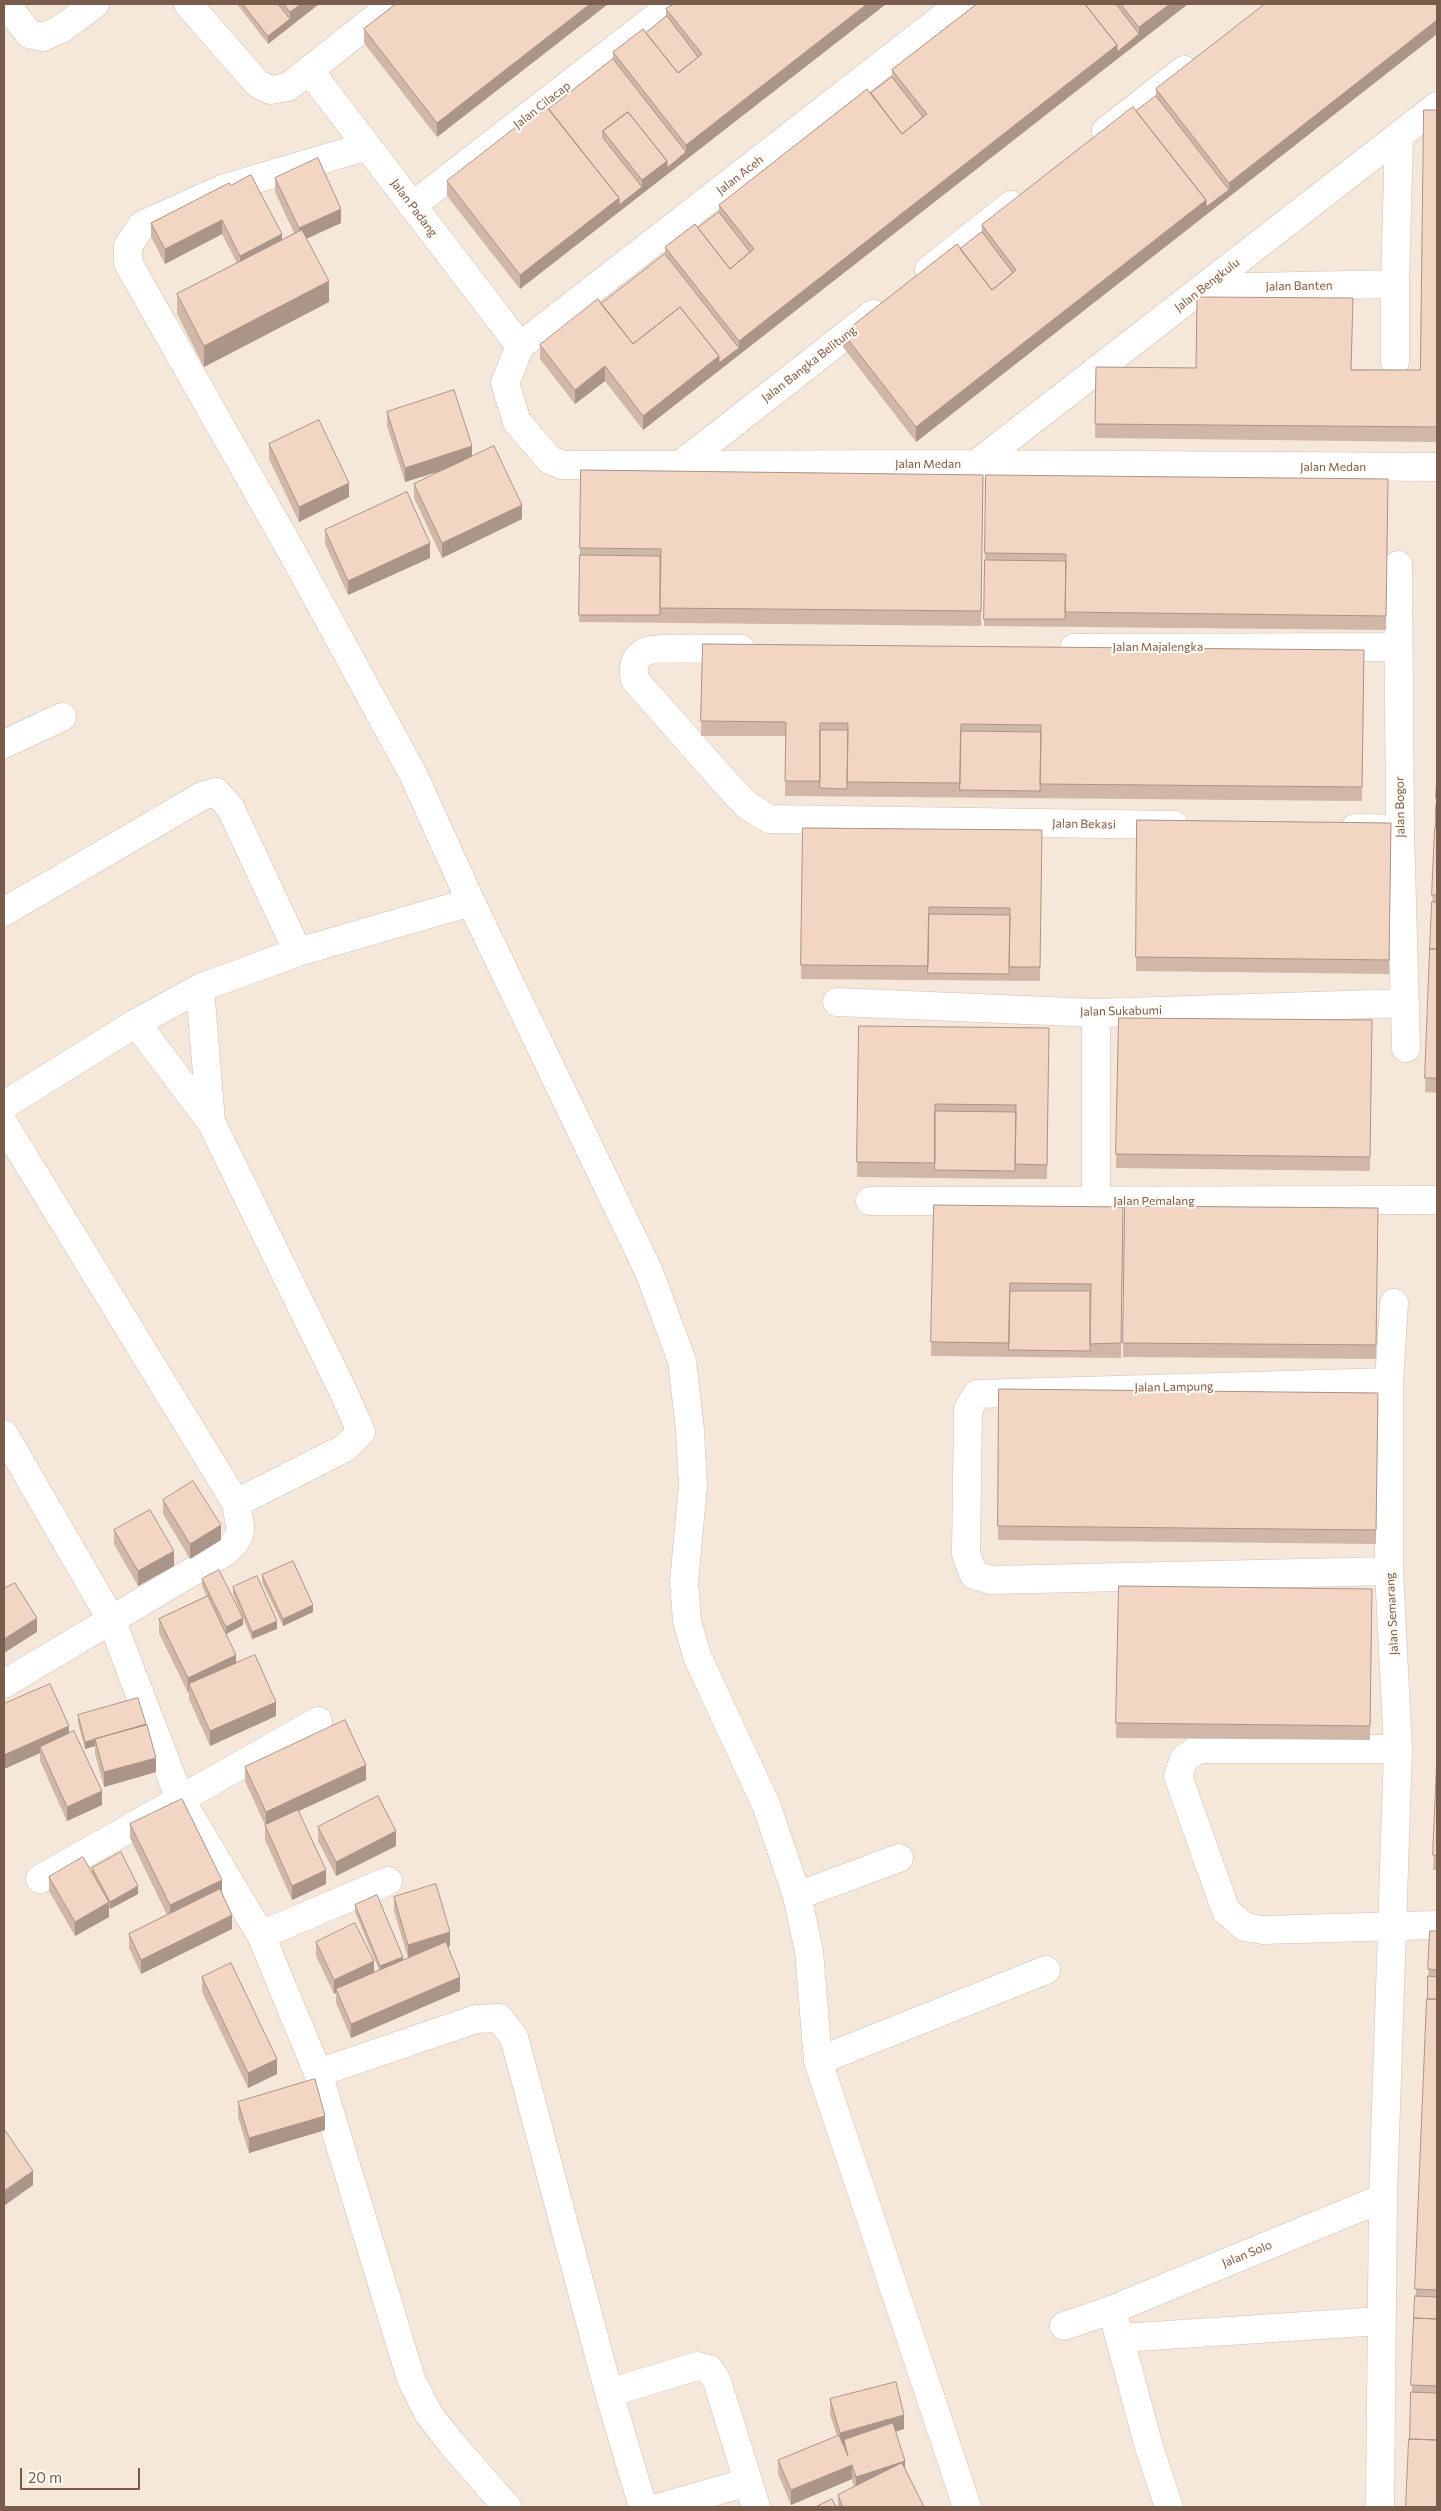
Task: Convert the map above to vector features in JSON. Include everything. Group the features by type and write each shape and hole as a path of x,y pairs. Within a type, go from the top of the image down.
{"street":[{"path":"6,4 29,34 43,37 61,29 95,4"},
{"path":"188,4 258,84 270,90 288,87 393,4"},
{"name":"Jalan Cilacap","path":"412,206 673,4"},
{"name":"Jalan Aceh","path":"520,346 960,4"},
{"path":"1088,145 1205,53"},
{"name":"Jalan Padang","path":"309,70 520,346"},
{"name":"Jalan Bengkulu","path":"976,464 1437,106"},
{"path":"1395,362 1394,284 1399,136"},
{"path":"367,146 222,189 142,225 128,246 128,263 378,706 413,774 471,902 649,1272 682,1361 690,1430 693,1486 684,1582 687,1621 697,1656 767,1808 798,1896 809,1951 818,2061 967,2507"},
{"name":"Jalan Bangka Belitung","path":"680,465 1033,188"},
{"name":"Jalan Banten","path":"1203,288 1394,284"},
{"name":"Jalan Medan","path":"520,346 505,383 517,422 550,460 562,465 976,464 1437,467"},
{"name":"Jalan Bogor","path":"1398,565 1397,646 1400,829 1406,1048"},
{"name":"Jalan Majalengka","path":"1048,648 1397,646"},
{"name":"Jalan Bekasi","path":"768,649 649,649 636,659 633,670 635,680 733,791 748,806 769,819 1203,826"},
{"path":"4,744 62,717"},
{"path":"4,912 202,796 216,792 230,807 298,952"},
{"path":"1331,828 1400,829"},
{"path":"4,1105 136,1023 200,988 298,952 471,902"},
{"path":"200,988 211,1122"},
{"name":"Jalan Sukabumi","path":"837,1002 1096,1013 1405,1003"},
{"path":"1096,1013 1096,1201"},
{"path":"136,1023 211,1122 345,1395 361,1432 346,1448 236,1503"},
{"path":"4,1124 236,1503 240,1532 237,1542 225,1552 4,1684"},
{"name":"Jalan Pemalang","path":"870,1201 1437,1200"},
{"name":"Jalan Semarang","path":"1380,2507 1383,2198 1394,1925 1398,1749 1389,1571 1389,1382 1394,1303"},
{"name":"Jalan Lampung","path":"1389,1382 977,1394 968,1409 966,1554 974,1575 991,1580 1389,1571"},
{"path":"4,1434 111,1619 180,1799 261,1935 318,2073 411,2379 428,2413 452,2444 507,2507"},
{"path":"40,1879 318,1721"},
{"path":"1398,1749 1198,1749 1184,1759 1178,1776 1226,1910 1245,1927 1263,1930 1394,1925 1437,1926"},
{"path":"798,1896 899,1858"},
{"path":"261,1935 388,1881"},
{"path":"818,2061 1046,1970"},
{"path":"318,2073 476,2019 499,2018 514,2037 609,2393 642,2507"},
{"name":"Jalan Solo","path":"1064,2326 1111,2310 1383,2198"},
{"path":"1111,2310 1121,2338 1149,2447 1169,2507"},
{"path":"1121,2338 1381,2322"},
{"path":"609,2393 697,2366 709,2369 718,2381 752,2495 660,2507"}],"shaded area":[{"path":"4,4 1437,4 1437,2507 4,2507"}],"building":[{"path":"243,4 278,4 290,19 268,36"},
{"path":"284,4 301,4 290,12"},
{"path":"396,4 590,4 437,123 364,29"},
{"path":"674,4 867,4 686,145 613,52 643,29 678,73 702,54 666,9"},
{"path":"977,4 1085,4 1117,45 739,341 665,247 695,224 730,269 754,249 719,205 867,89 902,134 927,114 892,70"},
{"path":"1085,4 1116,4 1139,34 1117,52 1117,45"},
{"path":"1121,4 1170,4 1139,27"},
{"path":"1265,4 1437,4 1437,20 1229,183 1156,89"},
{"path":"667,16 698,57 678,73 646,33"},
{"path":"613,59 686,152 667,168 667,161 628,112 603,131 603,138 642,187 619,205 619,198 549,109"},
{"path":"892,77 923,117 902,134 871,93"},
{"path":"1156,96 1229,190 1206,207 1206,200 1136,111"},
{"path":"545,105 619,198 520,275 447,181"},
{"path":"1133,107 1206,200 916,427 843,333 957,244 992,290 1016,270 982,225"},
{"path":"1424,110 1437,110 1437,427 1095,424 1096,367 1196,368 1197,297 1353,298 1351,370 1420,370"},
{"path":"628,112 667,161 642,180 603,131"},
{"path":"318,158 341,209 299,228 275,178"},
{"path":"251,175 282,234 240,256 222,220 165,249 151,223 229,183 231,185"},
{"path":"719,212 750,252 730,269 698,228"},
{"path":"302,230 329,281 204,346 177,294"},
{"path":"982,232 1013,273 992,290 960,249"},
{"path":"665,254 739,348 719,363 719,356 680,307 633,344 601,304"},
{"path":"598,299 633,344 680,307 719,356 643,416 605,366 575,390 540,345"},
{"path":"454,390 472,446 405,468 387,412"},
{"path":"319,420 349,483 299,507 269,444"},
{"path":"494,446 522,505 442,543 414,484"},
{"path":"581,470 983,475 981,611 660,608 661,549 580,548"},
{"path":"986,475 1388,479 1386,616 1065,612 1066,554 985,553"},
{"path":"407,492 430,543 348,581 325,530"},
{"path":"580,555 660,556 660,615 579,615"},
{"path":"985,560 1066,561 1065,619 984,619"},
{"path":"703,644 1364,650 1362,787 1040,784 1041,725 961,724 960,783 847,782 848,723 820,723 820,781 785,781 786,722 701,721"},
{"path":"820,730 848,730 847,789 820,788"},
{"path":"961,731 1041,732 1040,791 960,790"},
{"path":"1437,805 1437,828 1436,828"},
{"path":"1137,820 1391,823 1389,960 1136,957"},
{"path":"803,828 1042,830 1040,967 1009,967 1010,908 929,907 928,966 801,965"},
{"path":"1435,828 1437,828 1437,895 1432,895"},
{"path":"1432,902 1437,902 1437,949 1430,949"},
{"path":"929,914 1010,915 1009,974 928,973"},
{"path":"1430,949 1437,949 1437,1078 1425,1078"},
{"path":"1119,1018 1372,1020 1370,1157 1116,1154"},
{"path":"859,1026 1049,1028 1047,1165 1015,1164 1016,1105 935,1104 935,1163 857,1162"},
{"path":"935,1111 1016,1112 1015,1171 935,1170"},
{"path":"934,1205 1123,1207 1121,1343 1090,1344 1091,1284 1010,1283 1009,1343 931,1342"},
{"path":"1125,1206 1378,1208 1376,1345 1123,1343"},
{"path":"1010,1291 1090,1291 1090,1351 1009,1350"},
{"path":"999,1389 1378,1393 1376,1530 998,1526"},
{"path":"193,1481 221,1525 190,1544 163,1500"},
{"path":"150,1510 174,1551 138,1571 114,1530"},
{"path":"293,1561 313,1605 283,1619 262,1575"},
{"path":"219,1570 243,1618 226,1627 202,1579"},
{"path":"257,1576 277,1621 252,1632 233,1587"},
{"path":"15,1583 37,1618 4,1639 4,1589"},
{"path":"1119,1586 1372,1589 1370,1726 1116,1723"},
{"path":"208,1596 236,1655 188,1678 159,1619"},
{"path":"255,1655 276,1702 210,1731 189,1684"},
{"path":"50,1684 69,1726 4,1755 4,1704"},
{"path":"138,1698 146,1724 85,1742 78,1715"},
{"path":"345,1720 366,1765 266,1812 245,1767"},
{"path":"147,1725 156,1758 104,1772 95,1739"},
{"path":"74,1731 102,1791 67,1807 40,1747"},
{"path":"1437,1756 1437,1856 1433,1855"},
{"path":"378,1796 396,1831 336,1862 318,1827"},
{"path":"182,1799 222,1880 170,1905 130,1824"},
{"path":"298,1810 326,1870 292,1886 265,1825"},
{"path":"121,1852 138,1886 110,1902 92,1868"},
{"path":"83,1857 109,1902 75,1922 49,1877"},
{"path":"436,1884 450,1932 408,1945 394,1897"},
{"path":"220,1889 232,1915 141,1960 129,1934"},
{"path":"377,1895 403,1957 380,1966 355,1905"},
{"path":"355,1923 374,1961 334,1980 316,1942"},
{"path":"1430,1931 1437,1931 1437,1970 1428,1969"},
{"path":"446,1942 460,1977 351,2024 336,1989"},
{"path":"231,1963 277,2059 248,2073 202,1977"},
{"path":"1428,1976 1437,1977 1437,1999 1428,1999"},
{"path":"1427,1999 1437,1999 1437,2290 1415,2289"},
{"path":"315,2079 325,2116 249,2138 238,2102"},
{"path":"4,2129 33,2171 4,2191"},
{"path":"1415,2296 1437,2297 1437,2319 1414,2318"},
{"path":"1414,2318 1437,2319 1437,2386 1411,2385"},
{"path":"896,2382 904,2415 840,2433 830,2399"},
{"path":"1411,2392 1437,2393 1437,2440 1410,2439"},
{"path":"893,2423 905,2461 856,2477 852,2465 791,2490 778,2460 839,2435 848,2456 844,2440"},
{"path":"1409,2439 1437,2440 1437,2507 1406,2507"},
{"path":"902,2463 924,2507 843,2507 838,2495"},
{"path":"832,2499 836,2507 816,2507"}]}
